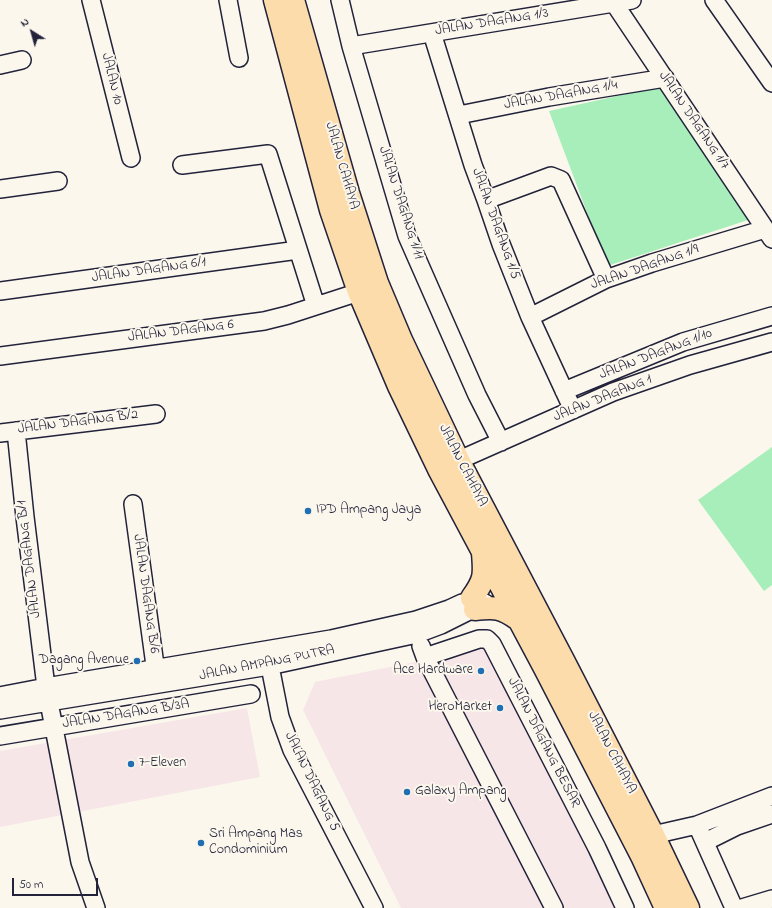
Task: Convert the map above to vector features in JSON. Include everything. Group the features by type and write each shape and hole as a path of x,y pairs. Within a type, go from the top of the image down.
{"main road":[{"name":"JALAN CAHAYA","path":"275,0 331,210 359,292 399,386 439,469 482,551 511,582 518,618 639,850 666,908"},
{"name":"JALAN CAHAYA","path":"293,0 348,193 377,283 401,340 458,460 511,582 653,836 688,908"},
{"path":"482,551 485,571 482,585 474,604 506,610 518,618"}],"street":[{"name":"JALAN 10","path":"91,0 131,158"},
{"path":"228,0 240,58"},
{"name":"JALAN DAGANG 1/11","path":"340,0 351,46 407,236 476,395 501,442"},
{"name":"JALAN DAGANG 1/3","path":"351,46 632,0"},
{"path":"714,0 772,83"},
{"name":"JALAN DAGANG 1/7","path":"614,3 769,234"},
{"name":"JALAN DAGANG 1/5","path":"432,33 473,165 501,244 530,317 573,410"},
{"path":"0,65 22,60"},
{"name":"JALAN DAGANG 1/4","path":"458,116 549,97 665,78"},
{"path":"182,165 268,154 316,306"},
{"path":"486,200 551,176 561,180 606,279"},
{"path":"0,190 58,182"},
{"name":"JALAN DAGANG 1/9","path":"530,317 606,279 652,263 769,234"},
{"name":"JALAN DAGANG 6/1","path":"0,291 298,250"},
{"name":"JALAN DAGANG 6","path":"0,356 264,322 359,292"},
{"name":"JALAN DAGANG 1/10","path":"564,391 683,342 772,316"},
{"name":"JALAN DAGANG 1","path":"439,469 613,392 690,365 772,342"},
{"name":"JALAN DAGANG B/2","path":"8,432 156,414"},
{"name":"JALAN DAGANG B/1","path":"8,432 25,517 47,694 53,727 80,862 96,908"},
{"name":"JALAN DAGANG B/6","path":"133,504 156,677"},
{"name":"JALAN AMPANG PUTRA","path":"0,696 47,694 417,634 441,625 511,582"},
{"name":"JALAN AMPANG PUTRA","path":"268,658 331,639 416,620 449,609 474,604"},
{"path":"417,634 425,657 554,908"},
{"name":"JALAN DAGANG BESAR","path":"425,657 478,639 487,639 492,644 597,848 625,908"},
{"name":"JALAN DAGANG 5","path":"268,658 280,717 292,750 374,908"},
{"name":"JALAN AMPANG PUTRA","path":"0,710 47,694"},
{"name":"JALAN DAGANG B/3A","path":"0,736 251,694"},
{"path":"653,836 697,825 772,796"},
{"path":"705,842 737,826 772,814"},
{"path":"697,825 734,908"},
{"path":"742,908 772,899"}],"shaded area":[{"path":"486,643 620,908 401,908 303,710 315,682 430,659"},
{"path":"247,708 260,777 0,827 0,751"}],"green space":[{"path":"663,86 748,220 607,266 549,111"},
{"path":"772,447 772,585 764,591 698,500"}],"place":[{"name":"IPD Ampang Jaya","path":"308,511"},
{"name":"Dagang Avenue","path":"137,661"},
{"name":"Ace Hardware","path":"481,671"},
{"name":"HeroMarket","path":"500,708"},
{"name":"7-Eleven","path":"131,764"},
{"name":"Galaxy Ampang","path":"407,792"},
{"name":"Sri Ampang Mas Condominium","path":"201,843"}]}
